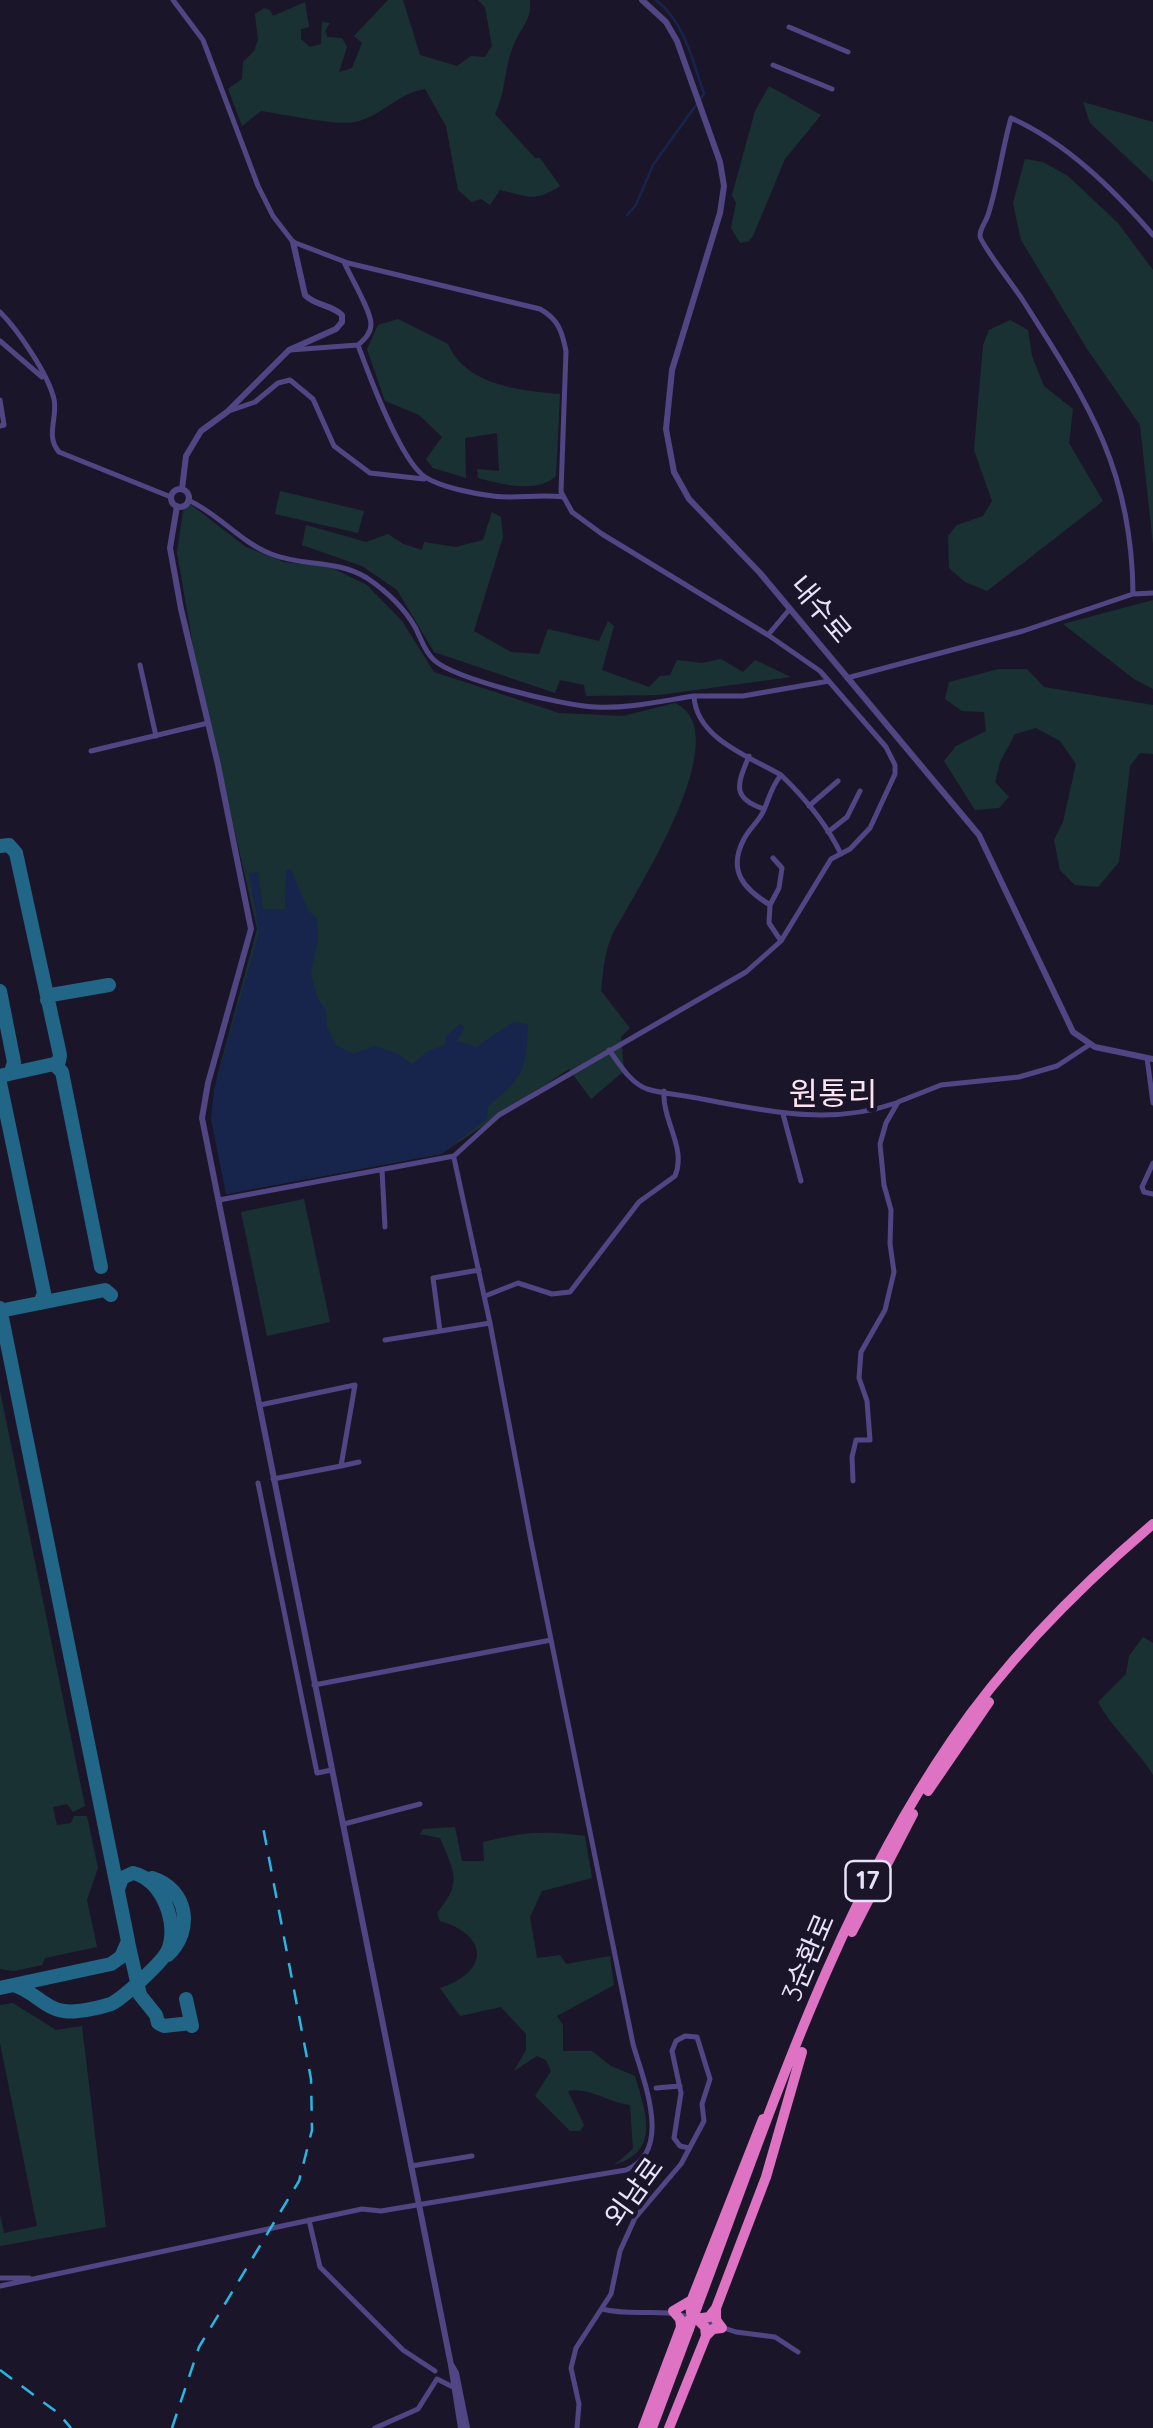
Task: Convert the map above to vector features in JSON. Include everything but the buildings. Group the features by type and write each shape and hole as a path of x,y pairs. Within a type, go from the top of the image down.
{"highway":[{"name":"3순환로","path":"655,2428 866,1885 899,1824 952,1740 1030,1642 1153,1524"},
{"name":"3순환로","path":"799,2051 872,1888 952,1754 1026,1656 1153,1532"},
{"path":"673,2311 680,2318 695,2320 708,2318 716,2308 766,2177 799,2051"},
{"path":"673,2311 713,2330 722,2328 716,2320 716,2308"},
{"path":"643,2428 695,2320"},
{"path":"669,2428 695,2320"}],"street":[{"path":"173,0 203,40 258,186 275,220 293,242 305,295 317,304 337,310 342,322 336,329 288,350 227,412 201,431 190,444 182,489"},
{"name":"내수로","path":"642,0 672,30 720,162 723,196 676,350 666,414 667,444 674,472 689,499 760,573 979,835 1065,1019 1089,1045"},
{"path":"789,27 848,52"},
{"path":"773,65 832,90"},
{"path":"1133,594 1132,549 1124,497 1100,432 1032,315 981,241 1011,118 1040,133 1088,169 1153,235"},
{"path":"219,1200 454,1156 499,1115 746,972 781,941 831,859 870,828 895,774 895,764 886,746 829,681 768,635 572,512 563,497 566,351 562,330 555,320 531,306 344,262 293,242"},
{"path":"288,350 358,345 370,330 371,323 344,262"},
{"path":"0,312 45,379 55,404 52,439 59,452 171,496 177,506 170,548 250,929 202,1118 451,2365 452,2387 464,2428"},
{"path":"0,341 45,379"},
{"path":"358,345 380,404 405,449 428,479"},
{"path":"227,412 255,402 278,383 290,380 313,399 334,446 366,471 428,479 466,492 494,496 563,497"},
{"path":"0,400 4,425 0,426"},
{"path":"171,496 182,489"},
{"path":"177,506 188,500 182,489"},
{"path":"188,500 208,509 273,555 333,564 364,576 405,612 429,655 465,676 586,707 694,696 742,696 829,681"},
{"path":"847,678 1023,632 1133,594 1153,593"},
{"path":"768,635 790,610"},
{"path":"140,665 156,736"},
{"path":"694,696 695,711 708,732 780,776 809,806 840,854"},
{"path":"91,751 208,723"},
{"path":"749,756 738,783 740,792 750,805 764,809"},
{"path":"770,905 749,892 739,879 741,844 780,776"},
{"path":"809,806 838,781"},
{"path":"828,832 847,817 860,791"},
{"path":"773,858 782,868 779,888 770,905 769,924 781,941"},
{"path":"731,884 739,879"},
{"path":"609,1050 647,1089 808,1117 846,1114 898,1102 948,1083 998,1082 1051,1068 1072,1059 1089,1045 1150,1058 1153,1104"},
{"path":"484,1296 518,1283 552,1294 570,1292 638,1202 675,1176 679,1156 664,1115 664,1091"},
{"path":"853,1481 852,1446 856,1440 870,1440 867,1402 859,1378 862,1347 886,1310 894,1279 890,1210 880,1144 898,1102"},
{"path":"783,1114 801,1181"},
{"path":"0,2286 362,2209 382,2211 626,2170 642,2160 650,2142 652,2118 633,2044 454,1156"},
{"path":"1153,1164 1142,1187 1144,1192 1153,1194"},
{"path":"382,1170 386,1227"},
{"path":"440,1331 433,1278 479,1270"},
{"path":"386,1340 490,1323"},
{"path":"260,1406 355,1385 342,1466"},
{"path":"273,1479 359,1462"},
{"path":"258,1482 317,1773 332,1770"},
{"path":"314,1684 552,1640"},
{"path":"344,1824 420,1804"},
{"name":"외남로","path":"577,2428 579,2411 572,2361 579,2342 614,2288 620,2251 642,2207 674,2174 704,2122 702,2104 710,2079 697,2037 680,2037 674,2045 680,2086"},
{"path":"656,2088 680,2086 674,2138 680,2146 690,2148"},
{"path":"411,2166 472,2156"},
{"path":"309,2220 320,2267 402,2350 435,2371"},
{"path":"0,2278 42,2278"},
{"path":"602,2310 629,2315 673,2311"},
{"path":"695,2320 775,2337 798,2352"},
{"path":"451,2365 456,2373 464,2428"},
{"path":"375,2428 418,2409 437,2379 452,2387"}],"green space":[{"path":"388,0 403,0 420,55 457,66 471,56 485,57 492,46 485,7 478,0 530,0 495,114 535,158 540,158 560,186 537,196 500,190 490,205 481,199 472,202 458,190 446,126 425,89 355,122 261,111 242,126 228,89 242,79 243,62 258,40 255,14 264,8 273,16 305,2 309,27 301,29 301,39 310,47 321,44 322,22 330,23 325,31 327,37 342,38 347,47 339,72 352,68 362,43 354,36"},
{"path":"769,86 821,115 785,159 753,236 740,243 731,228 736,203 732,195 755,111"},
{"path":"1083,102 1153,122 1153,182 1090,123"},
{"path":"1025,159 1043,162 1068,176 1118,223 1153,270 1153,544 1140,425 1087,349 1021,240 1013,203"},
{"path":"398,319 448,344 467,369 481,377 512,388 560,394 556,476 529,486 478,478 477,469 499,471 497,433 465,438 466,478 433,468 426,459 442,437 419,415 385,401 367,349 378,325"},
{"path":"1010,320 1028,330 1032,356 1044,386 1073,409 1069,443 1103,501 987,591 965,582 949,568 948,536 957,525 983,516 992,501 974,450 983,345 989,330"},
{"path":"280,491 364,511 358,533 275,514"},
{"path":"190,504 246,547 284,562 330,567 367,585 402,621 434,672 559,713 623,716 675,703 692,720 696,747 689,780 675,817 611,938 605,957 601,991 630,1028 621,1037 624,1071 591,1099 569,1069 441,1154 226,1194 214,1108 217,1077 257,929 194,652 177,552 183,511"},
{"path":"492,512 501,517 503,537 474,631 511,652 539,654 548,629 599,641 608,621 614,626 602,670 649,687 660,676 670,675 677,660 702,663 721,659 743,672 755,660 791,677 659,695 586,696 584,685 560,680 555,693 434,652 397,590 362,566 302,545 306,525 366,542 388,534 422,550 424,542 456,547 483,540"},
{"path":"1153,600 1153,689 1134,679 1063,624"},
{"path":"999,669 1027,669 1044,687 1153,705 1153,754 1140,753 1130,766 1119,862 1098,887 1075,885 1060,870 1054,840 1063,822 1076,764 1060,741 1036,728 1015,734 1000,762 995,782 1009,797 999,808 975,810 944,761 956,746 986,731 984,712 962,711 945,699 949,682"},
{"path":"304,1199 330,1322 267,1336 241,1212"},
{"path":"0,1391 85,1806 73,1812 67,1804 53,1807 57,1825 71,1823 74,1816 87,1816 98,1868 87,1900 97,1947 45,1958 42,1965 14,1971 0,1969"},
{"path":"1143,1637 1153,1643 1153,1775 1098,1702 1126,1674 1129,1656"},
{"path":"455,1827 462,1861 484,1861 483,1842 510,1836 585,1836 592,1878 542,1891 530,1917 537,1958 560,1955 566,1964 610,1956 614,1985 557,2016 563,2025 563,2051 592,2051 611,2066 635,2076 646,2129 639,2150 629,2159 614,2165 633,2149 630,2105 584,2091 568,2091 584,2125 580,2131 570,2131 535,2096 551,2071 546,2060 537,2056 514,2071 526,2050 526,2034 501,2007 460,2016 440,1988 467,1973 477,1954 468,1936 440,1921 437,1913 453,1885 452,1868 440,1838 420,1834 423,1829"},
{"path":"13,2003 56,2030 82,2026 106,2227 0,2246 0,2214 4,2233 37,2226 0,2043 0,2005"}],"water":[{"path":"291,869 308,910 317,919 318,939 311,973 336,1045 353,1054 375,1046 412,1064 428,1051 445,1045 446,1036 460,1024 465,1027 457,1041 476,1047 513,1022 528,1024 524,1063 516,1080 488,1107 487,1119 441,1154 226,1194 211,1119 214,1090 259,932 249,873 258,872 263,909 285,909 286,871"}],"waterway":[{"path":"627,215 636,205 653,165 704,94 681,31 656,0"}],"taxiway":[{"path":"0,846 9,845 16,853 60,1055 54,1064"},
{"path":"47,1000 51,995 109,985"},
{"path":"0,991 14,1062 11,1072"},
{"path":"0,1076 54,1064 62,1072 101,1267"},
{"path":"0,1083 44,1293 40,1303"},
{"path":"0,1311 105,1290 111,1295"},
{"path":"0,1308 128,1941 121,1957 111,1964 0,1988"},
{"path":"16,1986 64,2011 94,2008 111,2004 159,1963 171,1939 169,1916 160,1893 133,1873 122,1878 118,1889"},
{"path":"152,1878 173,1891 183,1911 182,1934 168,1955"},
{"path":"128,1942 140,1995 158,2023 191,2023"},
{"path":"186,1999 192,2026"}],"railway":[{"path":"172,2428 199,2347 299,2181 312,2130 311,2079 263,1827"},
{"path":"0,2370 58,2413 71,2428"}],"district":[{"name":"원통리","path":"833,1095"}]}
